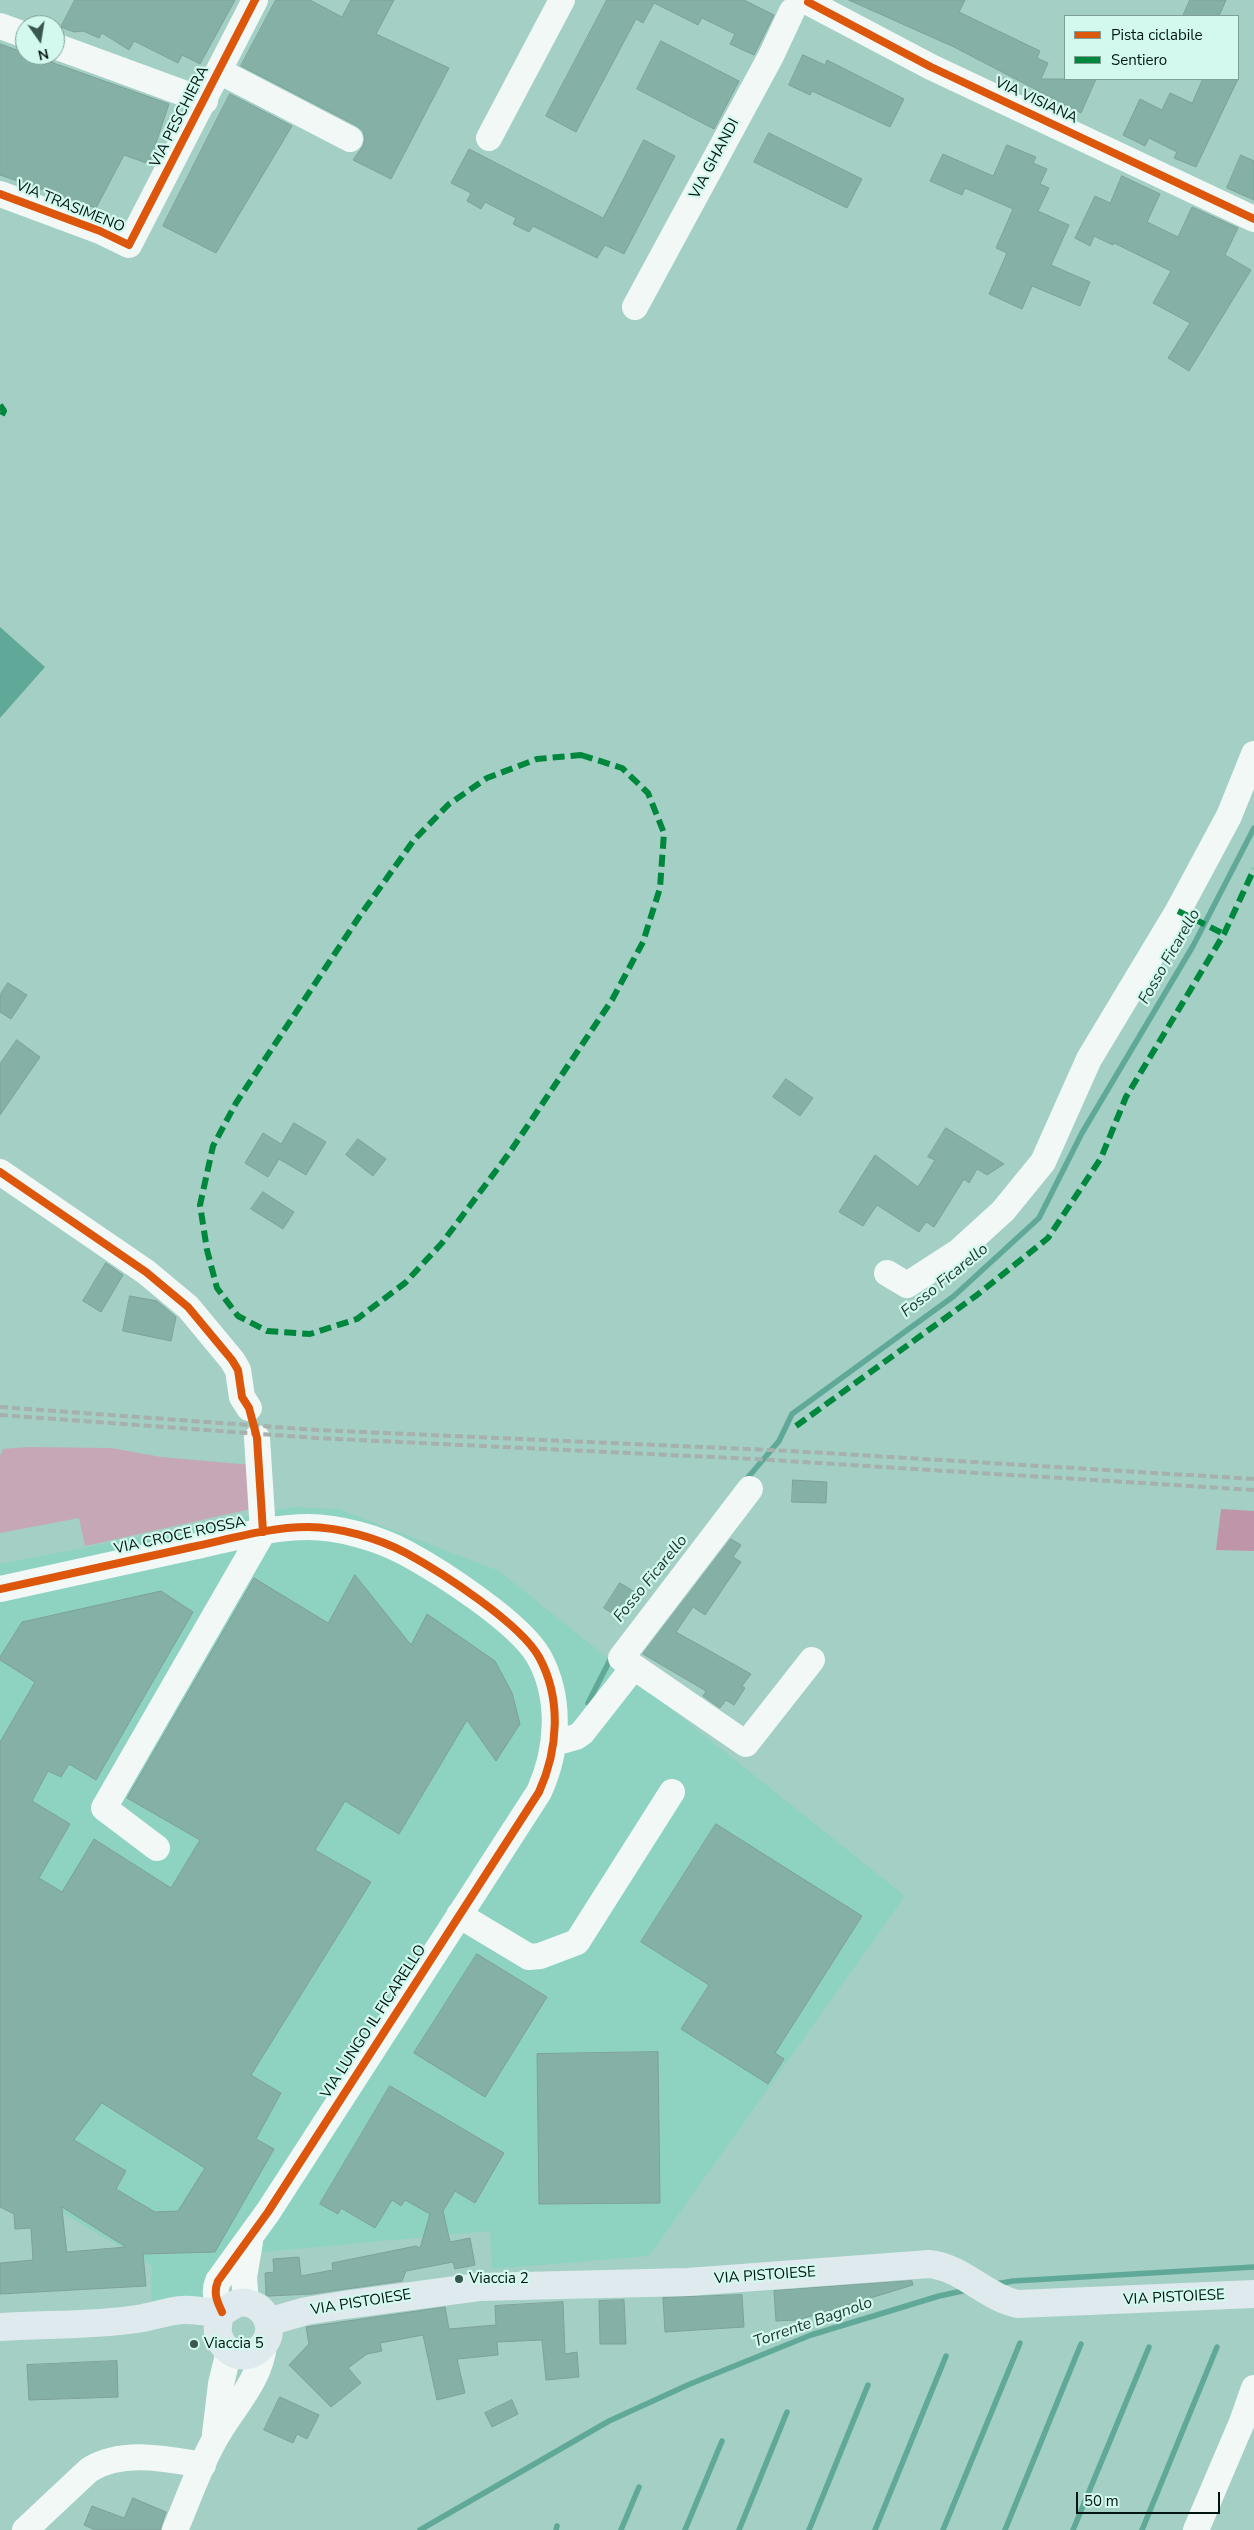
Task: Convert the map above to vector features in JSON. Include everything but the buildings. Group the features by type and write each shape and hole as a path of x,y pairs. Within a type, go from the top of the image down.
{"main road":[{"name":"VIA PISTOIESE","path":"0,2327 136,2320 182,2310 229,2324 238,2354 249,2354 266,2334 306,2311 344,2305 479,2287 688,2282 915,2264 934,2264 949,2268 992,2295 1009,2302 1028,2304 1254,2294"},
{"path":"229,2324 262,2311 266,2334"}],"street":[{"name":"VIA PESCHIERA","path":"129,246 254,0"},
{"path":"488,138 562,0"},
{"name":"VIA VISIANA","path":"797,3 1254,219"},
{"name":"VIA GHANDI","path":"635,307 766,65 797,3"},
{"path":"0,26 15,31"},
{"path":"65,50 204,101"},
{"name":"VIA PESCHIERA","path":"219,71 350,139"},
{"name":"VIA TRASIMENO","path":"0,194 100,231 129,246"},
{"path":"888,1273 907,1285 958,1252 1003,1211 1043,1162 1089,1059 1188,894 1229,816 1254,754"},
{"path":"0,1172 146,1272 188,1307 232,1360 240,1377 242,1397 248,1408"},
{"path":"157,1848 104,1808 263,1532 257,1438"},
{"path":"750,1489 620,1658 746,1744 812,1660"},
{"name":"VIA CROCE ROSSA","path":"0,1590 263,1532 308,1527 338,1530 405,1553 481,1602 519,1632 539,1657 552,1688 555,1715 554,1743"},
{"path":"554,1743 576,1737 582,1733 633,1668"},
{"name":"VIA LUNGO IL FICARELLO","path":"229,2324 216,2297 215,2288 268,2212 539,1792 548,1772 554,1743"},
{"path":"459,1915 529,1957 540,1956 577,1942 672,1792"},
{"path":"215,2439 229,2324"},
{"path":"175,2530 215,2439 244,2396 262,2361 266,2334"},
{"path":"1196,2530 1242,2422 1254,2388"},
{"path":"25,2530 89,2470 101,2462 135,2457 203,2465"}],"shaded area":[{"path":"0,627 45,667 0,718"},
{"path":"28,1447 111,1448 161,1457 252,1465 255,1508 85,1546 79,1518 0,1533 0,1456 3,1449"},
{"path":"293,1507 339,1509 499,1571 905,1896 649,2256 492,2269 490,2231 219,2256 203,2298 151,2305 152,2266 0,2175 0,1564"},
{"path":"1221,1509 1254,1511 1254,1551 1216,1550"}],"waterway":[{"name":"Fosso Ficarello","path":"744,1482 779,1441 792,1414 954,1296 1039,1218 1082,1133 1193,946 1254,828"},
{"name":"Fosso Ficarello","path":"588,1703 612,1656"},
{"name":"Torrente Bagnolo","path":"996,2284 1013,2281 1254,2267"},
{"name":"Torrente Bagnolo","path":"420,2530 609,2421 690,2384 811,2335 939,2296 967,2290"},
{"path":"943,2530 1020,2343"},
{"path":"1005,2530 1081,2344"},
{"path":"1073,2530 1149,2347"},
{"path":"1142,2530 1217,2347"},
{"path":"875,2530 946,2356"},
{"path":"809,2530 868,2385"},
{"path":"739,2530 787,2412"},
{"path":"685,2530 722,2441"},
{"path":"621,2530 639,2487"},
{"path":"556,2530 557,2526"}],"railway":[{"path":"0,1407 317,1430 792,1451 1254,1479"},
{"path":"0,1415 316,1438 754,1459 1254,1490"}],"marked path":[{"path":"0,405 4,411 0,419"},
{"path":"581,755 622,768 648,793 664,833 660,888 643,942 612,1000 510,1152 442,1243 405,1283 357,1319 310,1334 267,1331 238,1316 217,1288 207,1250 200,1205 213,1146 236,1103 359,917 414,840 449,804 487,778 537,759 581,755"},
{"path":"796,1426 977,1295 1048,1238 1101,1158 1126,1097 1224,934 1254,869"},
{"path":"1178,911 1224,934"}],"cycle path":[{"path":"0,194 100,231 129,245 255,0"},
{"path":"808,2 931,67 1254,219"},
{"path":"0,1172 146,1272 188,1307 232,1360 238,1370 242,1397 249,1408 257,1438 263,1532"},
{"path":"0,1589 264,1531 308,1527 332,1529 358,1534 395,1548 458,1585 515,1629 539,1657 546,1673 554,1707 555,1725 550,1759 539,1792 268,2212 218,2281 217,2301 222,2312"}],"place":[{"name":"Viaccia 2","path":"459,2279"},
{"name":"Viaccia 5","path":"194,2344"}]}
